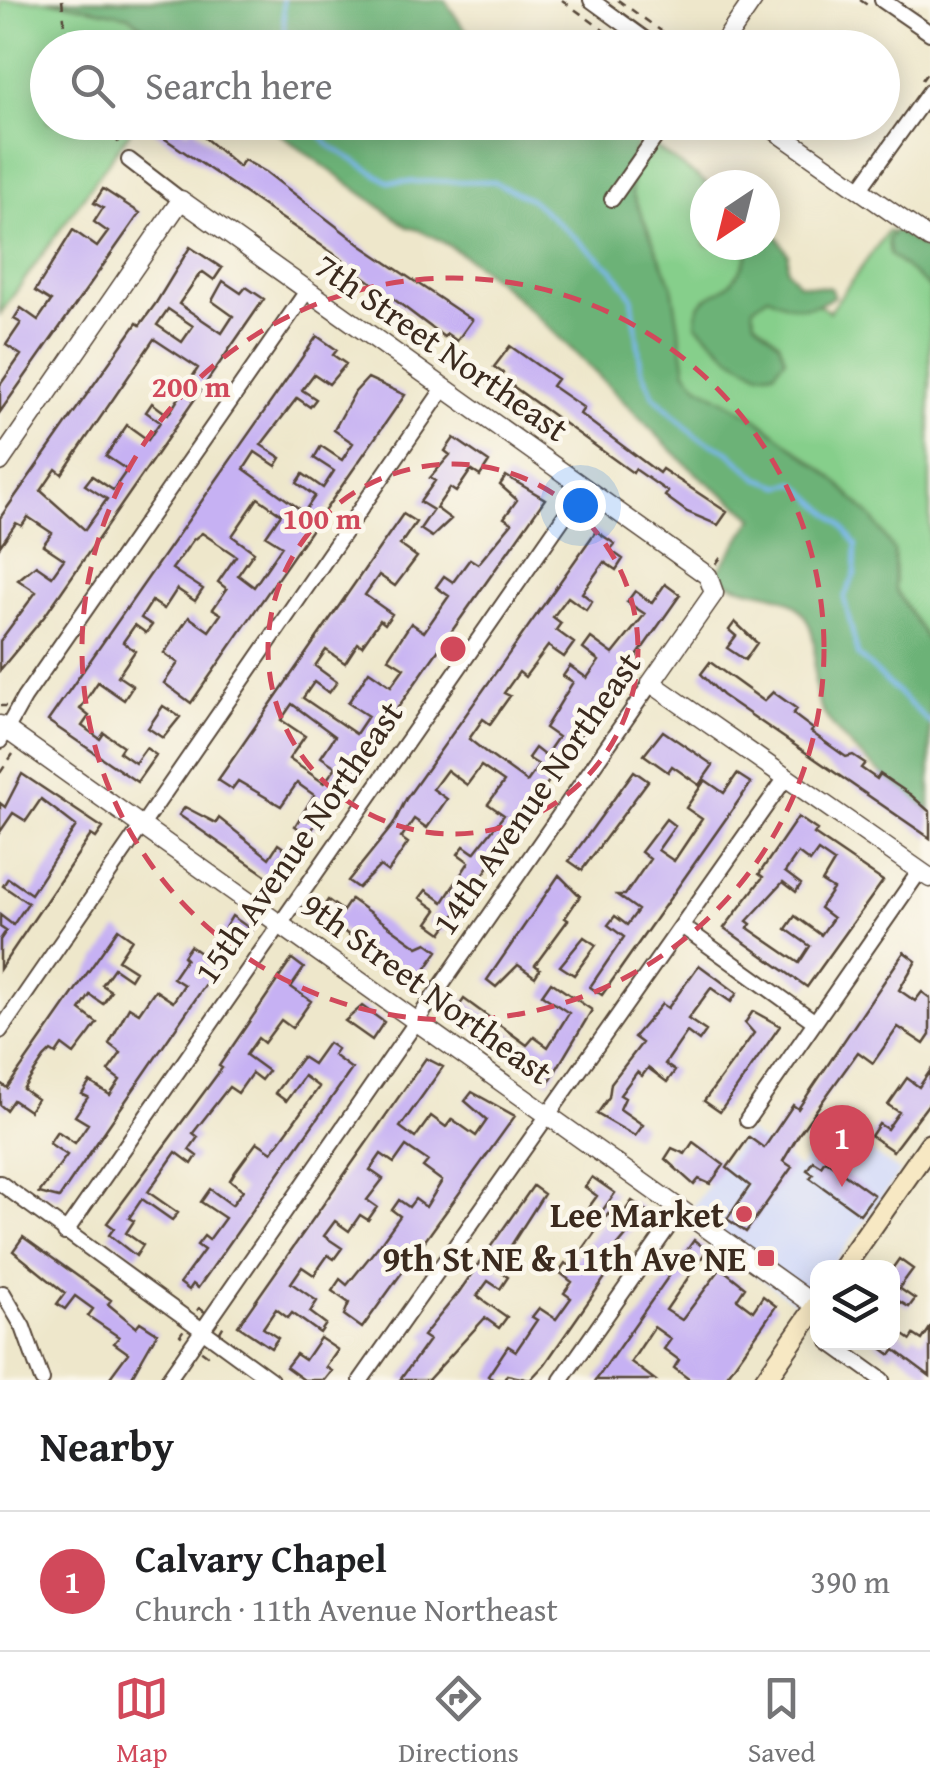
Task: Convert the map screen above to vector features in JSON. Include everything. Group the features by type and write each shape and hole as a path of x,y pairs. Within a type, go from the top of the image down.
{"main road":[{"path":"849,1260 930,1144"},
{"path":"765,1380 810,1329"}],"street":[{"path":"591,0 632,30"},
{"path":"732,30 753,0"},
{"path":"882,0 930,33"},
{"path":"900,133 930,91"},
{"path":"612,199 653,140"},
{"path":"788,140 930,240"},
{"path":"859,190 895,140"},
{"name":"7th Street Northeast","path":"129,160 307,292 708,576 715,588"},
{"path":"0,462 181,200"},
{"path":"2,732 307,292"},
{"path":"0,1032 444,388"},
{"name":"15th Avenue Northeast","path":"65,1233 584,488"},
{"name":"14th Avenue Northeast","path":"168,1380 715,588"},
{"path":"651,683 925,875 747,1120"},
{"name":"9th Street Northeast","path":"2,732 142,826 810,1300"},
{"path":"361,1380 785,780"},
{"path":"683,927 815,1022"},
{"path":"0,1183 271,1380"},
{"path":"561,1380 680,1209"},
{"path":"3,1293 23,1327 42,1380"},
{"path":"840,1350 882,1380"}],"path":[{"path":"62,0 65,30"},
{"path":"562,0 603,30"},
{"path":"618,0 660,30"},
{"path":"117,140 129,160"},
{"path":"0,774 16,751"}],"shaded area":[{"path":"840,1130 900,1172 836,1260 810,1260 810,1297 802,1308 682,1222 747,1131 799,1168 817,1144 826,1150"}],"green space":[{"path":"0,0 224,0 202,30 30,30 30,140 124,140 0,314"},
{"path":"48,0 445,0 467,30 147,30 129,16"},
{"path":"288,140 640,140 631,160 632,193 672,285 686,371 698,385 757,419 832,477 873,519 894,551 895,589 930,645 930,811 865,759 823,712 815,686 813,635 795,605 737,586 716,574 754,518 687,465 513,294 438,239 408,227"},
{"path":"652,145 690,172 690,260 758,260 829,312 888,231 930,260 930,678 712,423 598,219"},
{"path":"895,230 930,253 930,288 890,255 888,239"},
{"path":"780,241 788,254 787,269 799,284 830,288 834,296 818,305 802,307 768,296 753,307 755,321 779,342 785,358 775,371 760,373 731,357 696,324 700,304 724,288 744,263 780,260"}],"building":[{"path":"167,140 207,140 239,167 244,160 266,172 362,246 472,320 457,341 447,334 444,337 334,254"},
{"path":"103,189 140,213 0,412 0,385 21,355 6,345 21,323 14,319 21,308 38,320 51,301 35,291 73,230 97,247 108,232 94,222 103,208 94,203"},
{"path":"190,247 222,268 214,280 203,272 199,275 179,304 222,333 233,316 212,301 223,281 241,293 246,287 264,299 44,617 0,670 0,641 36,592 18,580 36,565 52,576 64,559 43,545 52,533 28,517 22,526 16,523 0,546 0,518 137,323 140,325","holes":["168,309 193,326 182,342 157,325","154,339 198,368 168,415 152,403 146,412 160,422 148,440 127,425 106,456 127,470 113,490 92,476 85,485 107,499 85,530 41,491 56,469 62,474"]},
{"path":"317,336 337,350 333,355 346,364 329,384 314,374 302,390 316,399 310,407 297,398 261,445 281,458 276,466 255,452 244,469 304,512 315,496 297,483 303,474 323,488 334,471 314,458 321,446 342,460 353,443 334,430 355,392 368,378 405,395 191,703 164,683 178,663 164,653 189,617 209,631 221,614 213,609 227,589 218,582 236,556 202,533 172,569 203,589 195,601 177,589 164,609 152,601 141,618 152,625 146,633 135,625 123,642 135,651 118,676 133,686 124,700 98,682 80,709 89,716 82,726 100,739 104,733 123,746 119,752 135,763 146,748 156,755 137,782 48,721","holes":["258,498 281,514 266,536 282,546 254,587 238,575 254,552 232,536"]},
{"path":"510,346 557,379 552,386 584,408 580,414 659,473 662,469 727,512 718,525 687,512 665,496 668,492 635,469 633,473 500,377 503,373 494,367"},
{"path":"454,438 489,462 480,476 471,470 456,492 450,488 436,508 451,519 432,537 420,529 433,510 420,502 435,481 430,478 450,455 445,451"},
{"path":"506,476 545,499 308,835 295,826 314,795 297,783 281,806 238,781 232,789 218,780 403,514 416,522 400,545 417,557 395,586 379,575 365,595 392,614 385,624 380,620 345,663 326,650 315,666 337,682 329,693 314,682 303,698 356,734 368,716 348,703 369,671 391,686 404,668 388,658 411,623 424,632 449,596 436,587 444,576 453,582 470,559 478,564 512,523 504,518 517,500 500,485","holes":["292,704 335,736 321,757 336,767 324,783 289,759 305,736 281,720"]},
{"path":"596,531 615,544 610,550 623,559 616,570 604,562 582,593 592,601 586,610 568,597 553,617 561,623 556,630 574,643 564,657 548,646 525,677 519,672 504,693 510,696 490,724 483,719 469,739 488,754 527,782 539,765 528,758 535,748 545,756 558,737 545,728 573,682 563,676 570,666 587,678 599,661 583,649 591,638 613,654 645,614 627,602 635,591 652,603 665,584 680,595 442,933 428,923 437,910 420,898 426,890 443,902 469,862 458,854 464,846 474,853 504,815 488,804 504,782 481,766 467,785 447,770 433,789 447,799 427,828 414,819 401,838 408,843 388,872 380,866 358,888 348,881 393,825 406,799"},
{"path":"735,622 757,643 745,660 727,648 736,636 729,630"},
{"path":"710,662 764,701 773,692 797,709 793,714 813,729 811,732 846,757 853,755 865,763 861,768 877,779 880,774 911,795 930,812 930,838 722,695 701,674"},
{"path":"163,706 180,717 163,738 148,728"},
{"path":"663,731 713,765 699,785 672,766 668,772 644,755"},
{"path":"634,771 648,781 582,870 569,861"},
{"path":"22,774 103,828 96,838 91,835 0,969 0,940 6,931 0,927 0,915 13,925 28,903 3,886 8,878 31,894 76,826 41,799 26,821 13,813 0,832 0,803 5,807"},
{"path":"737,774 751,783 602,995 590,987 624,937 608,925 615,916 627,925 638,910 617,895 625,895 650,859 641,852 666,819 675,826 658,850 674,861 702,819 686,808 705,780 724,793"},
{"path":"185,807 216,823 219,818 269,858 278,844 295,856 277,883 179,815"},
{"path":"798,817 817,830 814,834 883,881 807,987 724,928 763,877 759,874","holes":["818,851 834,862 822,882 833,889 820,908 833,918 821,935 795,916 786,929 810,946 799,963 748,928 751,924 747,921 783,882 796,892 801,884 785,872 798,853 810,862"]},
{"path":"559,875 580,896 565,918 568,920 535,965 540,969 535,977 518,965 496,987 487,980"},
{"path":"351,899 418,947 427,943 438,951 415,984 319,913 328,900 343,911"},
{"path":"232,916 252,930 245,941 240,937 221,962 59,1198 39,1193 67,1155 49,1143 57,1131 75,1143 88,1124 75,1116 88,1097 82,1094 90,1082 110,1095 120,1080 108,1071 121,1053 109,1044 129,1007 139,1013 155,990 173,1002 184,985 173,978 186,959 183,956 190,946 207,958"},
{"path":"118,929 132,939 118,960 135,971 130,979 114,968 102,985 111,991 103,1004 90,995 80,1010 97,1023 74,1054 62,1045 56,1054 51,1051 44,1058 23,1089 37,1099 29,1111 13,1100 6,1110 0,1105 0,1083 7,1088"},
{"path":"584,937 596,945 574,975 560,966"},
{"path":"904,952 916,961 899,990 915,1001 922,992 930,998 930,1035 924,1044 898,1027 873,1063 858,1052 799,1134 783,1161 792,1167 746,1232 727,1219 750,1186 727,1168 749,1137 764,1148 793,1105 798,1109"},
{"path":"292,959 304,968 291,987 311,1001 292,1028 281,1020 264,1043 258,1038 246,1055 268,1071 261,1080 252,1073 238,1093 229,1087 193,1133 198,1137 189,1150 197,1156 192,1164 176,1152 148,1192 178,1213 172,1220 142,1199 129,1218 134,1221 126,1233 143,1245 136,1256 109,1235 114,1228 107,1223 222,1068 219,1066"},
{"path":"699,965 737,993 731,1002 711,988 688,1019 706,1031 699,1041 687,1032 665,1064 675,1071 667,1082 648,1068 642,1076 637,1072 620,1095 625,1098 620,1109 643,1125 635,1136 597,1114 609,1097 611,1083 642,1043 634,1037 662,1004 668,1008"},
{"path":"551,982 592,1010 549,1082 455,1012 464,999 527,1045 534,1037 548,1047 569,1013 542,995"},
{"path":"362,1006 384,1022 372,1040 345,1021"},
{"path":"753,1011 780,1026 720,1112 704,1101 754,1033 745,1023"},
{"path":"328,1043 337,1049 333,1055 352,1069 198,1288 193,1284 189,1290 180,1283 204,1250 197,1245 204,1236 209,1240 225,1218 201,1202 210,1189 232,1205 243,1190 230,1180 257,1142 272,1152 319,1087 304,1076 286,1101 275,1093 302,1057 313,1064"},
{"path":"426,1058 443,1067 400,1127 415,1138 431,1116 446,1127 452,1119 476,1136 487,1120 465,1101 472,1092 515,1116 362,1328 344,1315 349,1303 332,1291 340,1279 347,1285 380,1244 400,1216 392,1210 399,1200 409,1207 415,1199 426,1207 442,1181 423,1167 428,1161 406,1146 394,1163 381,1154 370,1170 383,1179 367,1200 377,1207 368,1220 360,1215 349,1231 335,1221 324,1236 342,1248 334,1259 328,1255 314,1275 302,1267 291,1283 317,1301 310,1312 326,1324 320,1333 292,1313 288,1318 276,1309 263,1328 278,1338 271,1348 238,1326"},
{"path":"930,1071 930,1102 893,1151 871,1136 879,1124 887,1129 899,1112 888,1105 907,1078 919,1087"},
{"path":"693,1142 724,1165 710,1184 699,1179 694,1185 665,1159 672,1148 685,1154"},
{"path":"825,1160 874,1195 860,1214 810,1178 813,1174 807,1170 813,1161 821,1166"},
{"path":"592,1177 615,1193 600,1214 589,1207 597,1196 585,1187"},
{"path":"533,1186 544,1194 496,1269 508,1277 500,1289 488,1281 477,1296 507,1317 499,1328 485,1318 428,1380 400,1380 429,1340 423,1336 459,1292"},
{"path":"632,1201 647,1211 615,1249 622,1253 545,1364 530,1380 507,1375 504,1380 494,1380 488,1376 508,1346 516,1351 537,1320 532,1317 539,1308 556,1319 571,1298 564,1293 572,1282 559,1272 565,1263 571,1266 608,1214 618,1221"},
{"path":"23,1237 111,1300 108,1304 136,1327 140,1322 157,1333 130,1380 108,1380 128,1353 114,1343 119,1337 88,1316 93,1309 75,1296 65,1309 57,1304 65,1293 13,1251"},
{"path":"694,1240 707,1250 666,1310 682,1320 721,1268 745,1287 737,1299 753,1311 763,1296 776,1306 763,1325 724,1380 690,1380 674,1368 679,1360 664,1349 671,1339 654,1327 631,1362 655,1380 596,1380"},
{"path":"899,1259 913,1269 900,1287 900,1260"},
{"path":"900,1289 915,1299 909,1307 900,1302"},
{"path":"930,1328 930,1376 895,1350 900,1350 900,1332 911,1340 914,1335 922,1340"},
{"path":"320,1338 338,1350 326,1367 332,1371 325,1380 304,1380 286,1367 296,1354 305,1360"}],"waterway":[{"path":"283,0 284,30"},
{"path":"324,140 389,182 491,181 530,199 612,269 632,296 641,367 653,395 697,437 728,451 758,478 781,486 796,483 841,524 856,545 855,574 844,598 858,655 930,723"}],"place":[{"name":"Calvary Chapel","path":"842,1187"},
{"name":"Lee Market","path":"744,1214"},
{"name":"9th St NE & 11th Ave NE","path":"766,1258"}]}
